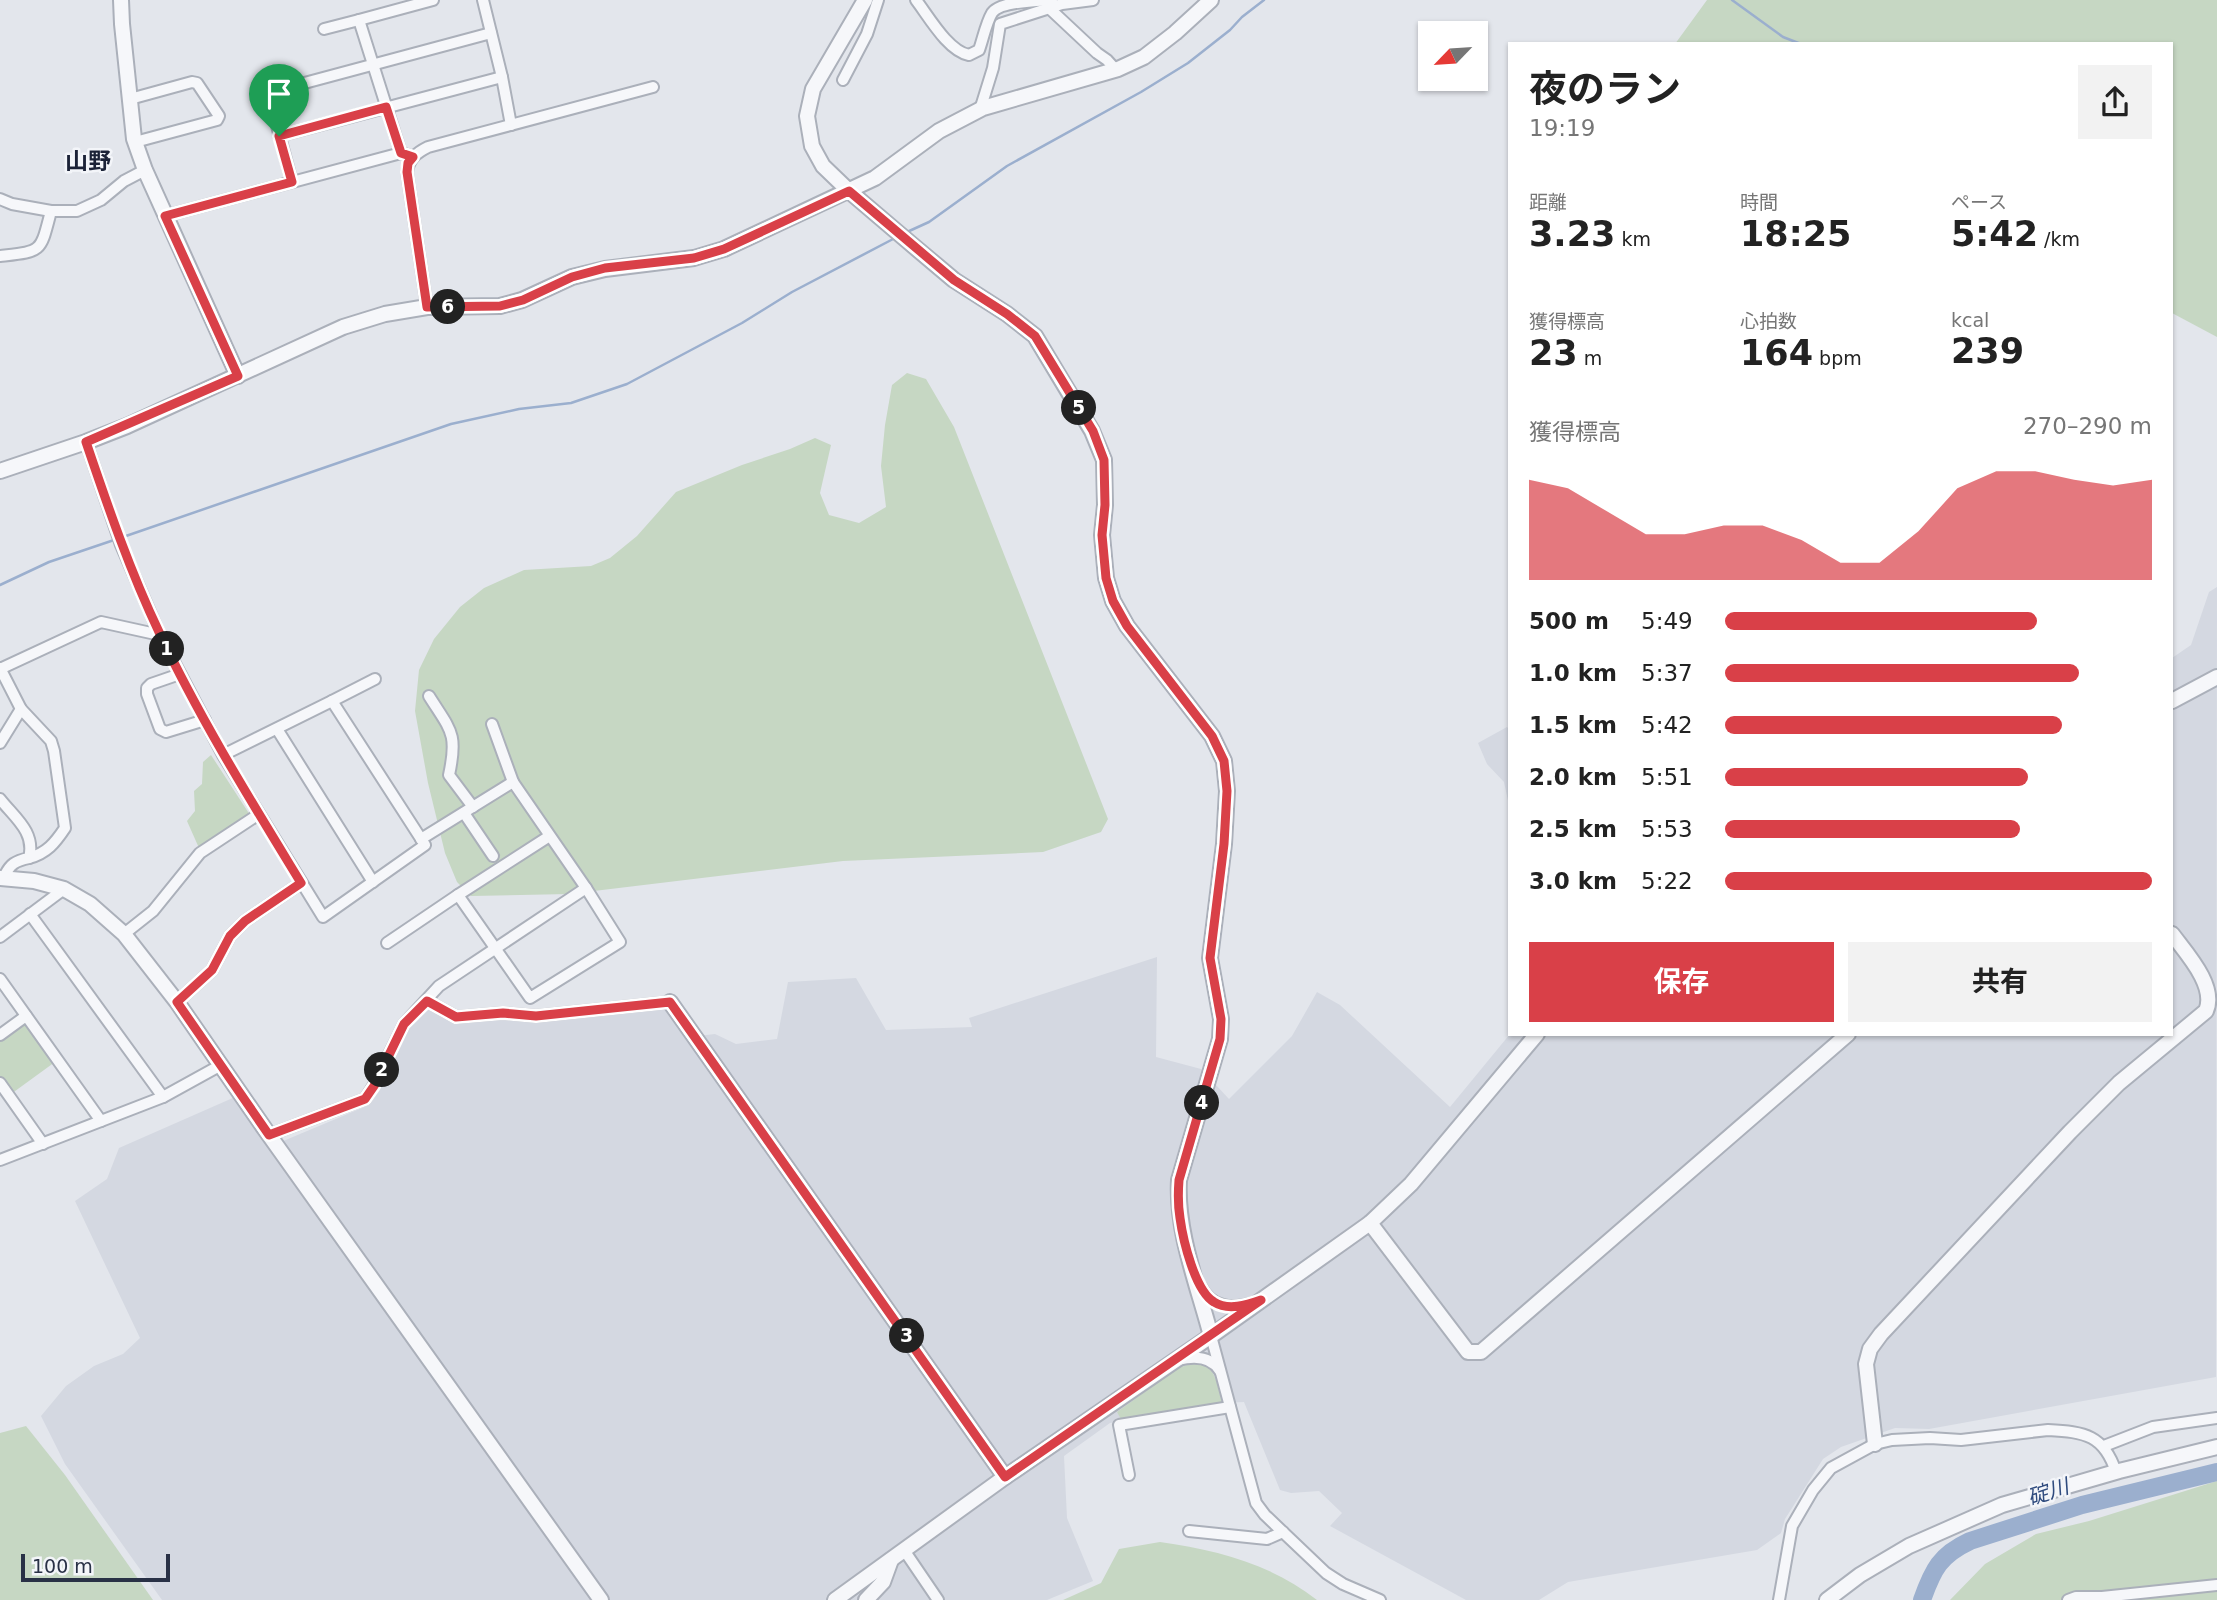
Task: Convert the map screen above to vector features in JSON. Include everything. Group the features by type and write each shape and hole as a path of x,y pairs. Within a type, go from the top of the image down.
{"street":[{"path":"121,0 135,142 165,216 238,376"},
{"path":"324,29 433,0"},
{"path":"483,0 511,125"},
{"path":"865,0 813,89 807,116 809,136 816,156 849,191 954,280 1007,314 1035,336 1093,431 1104,460 1105,505 1102,535 1106,578 1113,601 1127,626 1212,736 1224,761 1227,791 1224,844 1210,958 1221,1019 1220,1039 1179,1180 1180,1219 1256,1503 1265,1515 1326,1573 1343,1584 1380,1600"},
{"path":"843,80 867,34 878,0"},
{"path":"916,0 953,47 962,54 969,55 979,50 992,13 997,8 1006,5 1062,4 1093,0"},
{"path":"1059,0 1075,3"},
{"path":"0,471 86,442 343,327 385,314 427,307 500,306 523,300 572,277 605,268 694,258 724,249 874,178 939,131 980,110 1116,70 1144,57 1211,0"},
{"path":"980,110 993,68 1000,24 1050,4"},
{"path":"1050,4 1080,38 1116,70"},
{"path":"359,20 386,107 407,155 407,172 427,307"},
{"path":"292,182 277,126 297,85 491,33"},
{"path":"279,136 502,77"},
{"path":"130,99 192,82 197,83 219,116 217,120 135,142"},
{"path":"165,216 407,155 428,147 653,87"},
{"path":"0,199 12,204 66,213 92,205 124,181 145,170"},
{"path":"0,256 30,252 39,248 44,241 51,211"},
{"path":"86,442 121,545 160,635 223,755 323,917 425,845 332,701"},
{"path":"160,635 101,622 0,669 21,709 51,741 65,828 54,845 41,855 16,861 9,866 2,878 34,881 64,889 90,904 124,934 177,1002 601,1600"},
{"path":"180,674 151,684 147,688 160,729 166,732 205,720"},
{"path":"2173,700 2217,677"},
{"path":"223,755 374,679"},
{"path":"429,696 451,730 454,749 449,775 493,856"},
{"path":"0,743 21,709"},
{"path":"458,895 530,998 620,942 513,782 492,724"},
{"path":"277,729 373,882"},
{"path":"421,839 513,782"},
{"path":"0,799 20,819 32,848 29,858"},
{"path":"124,934 152,911 200,853 259,814"},
{"path":"387,943 548,836"},
{"path":"177,1002 212,970 230,936 245,921 301,883"},
{"path":"269,1135 365,1099 404,1024 439,986 586,888"},
{"path":"0,937 64,889"},
{"path":"30,914 163,1097"},
{"path":"1875,1444 1866,1364 1870,1349 1881,1334 2119,1083 2206,1011 2210,1004 2210,993 2205,980 2173,935"},
{"path":"0,979 101,1121"},
{"path":"427,1001 456,1017 503,1013 536,1016 670,1002 1005,1477"},
{"path":"0,1035 26,1016"},
{"path":"835,1600 1005,1477 1370,1223 1411,1184 1535,1036"},
{"path":"1370,1223 1468,1352 1481,1352 1846,1036"},
{"path":"0,1160 163,1097 221,1065"},
{"path":"0,1083 43,1143"},
{"path":"1195,1275 1204,1293 1215,1304 1239,1306 1261,1300"},
{"path":"1174,1361 1203,1358 1217,1365 1221,1373"},
{"path":"1129,1475 1119,1425 1230,1407"},
{"path":"2104,1446 2153,1427 2217,1418"},
{"path":"1779,1600 1791,1526 1796,1516 1831,1468 1875,1444 1892,1440 1930,1438 1961,1440 2049,1430 2087,1436 2101,1443 2116,1472"},
{"path":"1827,1600 1860,1575 1909,1546 2002,1505 2116,1472 2217,1447"},
{"path":"1189,1531 1267,1539 1283,1532"},
{"path":"866,1600 883,1582 898,1554"},
{"path":"898,1554 938,1600"},
{"path":"2068,1600 2076,1597 2102,1597 2217,1585"}],"shaded area":[{"path":"2217,587 2216,1377 1929,1429 1895,1428 1841,1447 1823,1459 1785,1519 1781,1533 1757,1550 1568,1582 1539,1600 1466,1600 1330,1526 1342,1513 1319,1491 1291,1493 1280,1490 1244,1402 1222,1403 1110,1423 1064,1456 1067,1518 1093,1581 1047,1600 162,1600 65,1464 41,1416 66,1386 94,1366 123,1354 140,1338 75,1201 107,1179 119,1148 235,1097 269,1147 369,1105 408,1027 429,1007 450,1019 513,1018 667,1005 689,1037 715,1034 736,1044 777,1039 788,982 856,978 886,1030 972,1027 969,1018 1157,957 1156,1057 1201,1069 1229,1099 1292,1036 1317,992 1340,1005 1450,1107 1508,1036 2173,1036 2173,657 2191,645 2209,592"},
{"path":"1508,728 1508,801 1504,782 1487,764 1478,743"}],"green space":[{"path":"1707,0 2217,0 2217,337 2173,314 2173,42 1676,42"},
{"path":"907,373 926,379 954,427 1108,819 1101,832 1043,852 843,861 569,894 471,896 457,882 445,853 428,783 415,711 419,670 434,639 460,607 484,588 524,570 591,566 610,558 637,536 676,492 815,438 831,445 820,493 829,515 859,523 886,507 881,466 885,425 892,385"},
{"path":"211,755 250,815 199,848 187,821 195,811 194,791 202,784 203,762"},
{"path":"25,1020 55,1062 11,1094 0,1078 0,1038"},
{"path":"1196,1362 1212,1372 1222,1403 1122,1421 1117,1412 1178,1368"},
{"path":"26,1426 65,1475 153,1600 0,1600 0,1433"},
{"path":"2217,1481 2217,1600 1950,1600 1985,1564 2036,1534 2089,1521"},
{"path":"1160,1542 1243,1560 1281,1577 1317,1600 1063,1600 1101,1583 1119,1549"}],"waterway":[{"path":"907,232 929,222 1007,166 1188,63 1264,0"},
{"path":"1732,0 1783,37 1796,42"},
{"path":"123,537 451,424 519,409 571,403 627,384 895,238"},
{"path":"0,585 49,562 117,539"},
{"name":"碇川","path":"1922,1600 1939,1564 1951,1552 1970,1541 2082,1505 2217,1472"}],"district":[{"name":"山野","path":"88,161"}],"route":[{"path":"386,107 401,153 413,157 408,163 407,172 427,307 500,306 523,300 572,277 605,268 694,258 724,249 849,191 954,280 1007,314 1035,336 1093,431 1104,460 1105,505 1102,535 1106,578 1113,601 1127,626 1212,736 1224,761 1227,791 1224,844 1210,958 1221,1019 1220,1039 1179,1180 1178,1198 1180,1219 1195,1275 1204,1293 1215,1304 1223,1306 1247,1305 1261,1300 1005,1477 670,1002 536,1016 503,1013 456,1017 427,1001 404,1024 365,1099 269,1135 177,1002 212,970 230,936 245,921 301,883 223,755 160,635 121,545 86,442 238,376 165,216 292,182 279,136 386,107"}]}
